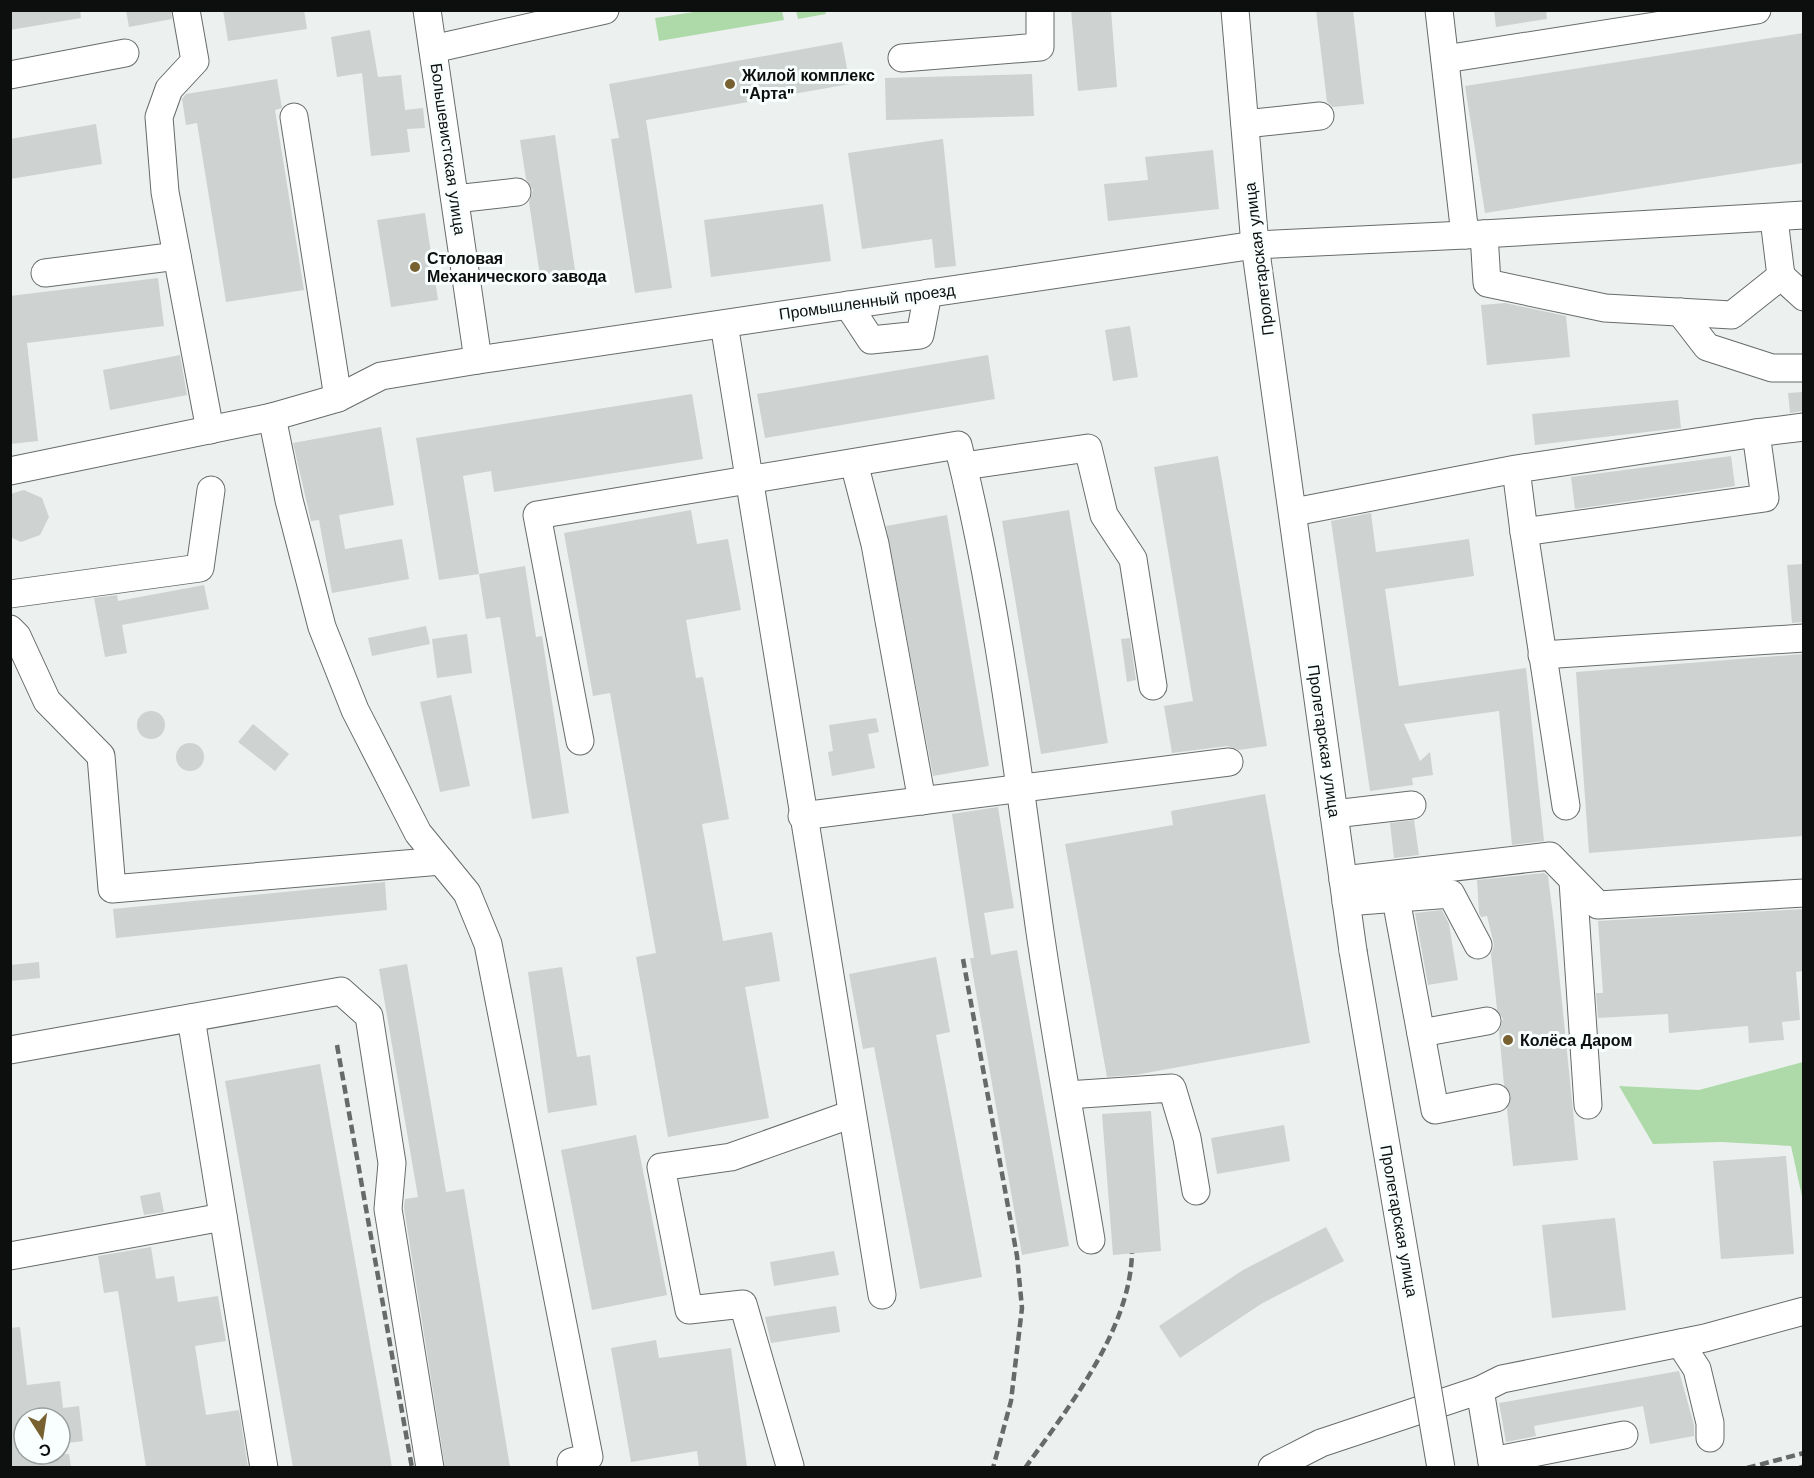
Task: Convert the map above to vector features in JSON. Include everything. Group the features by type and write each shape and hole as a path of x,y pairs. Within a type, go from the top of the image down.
{"street":[{"path":"186,10 195,61 169,89 159,117 165,192 210,430"},
{"name":"Большевистская улица","path":"427,10 478,360"},
{"path":"433,49 552,16 605,10"},
{"path":"902,58 1040,47 1040,10"},
{"name":"Пролетарская улица","path":"1235,10 1255,245 1294,512 1353,951 1441,1467"},
{"path":"1439,10 1445,59 1475,235 1487,283 1605,308 1732,315 1781,276"},
{"path":"1445,59 1757,10"},
{"path":"10,75 125,53"},
{"path":"1245,124 1320,116"},
{"path":"294,117 338,398"},
{"path":"455,199 518,192"},
{"name":"Промышленный проезд","path":"10,471 272,417 338,398 381,376 1255,245 1774,219 1803,215"},
{"path":"1774,219 1781,276 1803,297"},
{"path":"45,273 177,256"},
{"path":"848,305 871,340 920,335 928,293"},
{"path":"1680,312 1707,347 1772,368 1803,368"},
{"path":"724,324 802,816 882,1295"},
{"path":"272,417 289,500 322,627 360,720 418,833 467,893 488,944 589,1456 571,1462 572,1467"},
{"path":"1294,512 1516,469 1803,427"},
{"path":"1524,532 1765,498 1756,433"},
{"path":"580,741 537,515 958,445 974,506 1021,789 1040,933 1091,1240"},
{"path":"964,466 1088,448 1104,515 1133,559 1153,686"},
{"path":"854,463 875,544 922,801"},
{"path":"1516,469 1566,806"},
{"path":"10,594 200,568 211,490"},
{"path":"10,629 17,636 47,701 101,756 112,889 441,861"},
{"path":"1542,655 1803,638"},
{"path":"802,816 1229,762"},
{"path":"1334,814 1412,805"},
{"path":"1345,891 1550,856 1598,905 1803,893"},
{"path":"1573,881 1588,1105"},
{"path":"1345,891 1396,899 1451,894 1478,945"},
{"path":"1396,899 1436,1110 1496,1098"},
{"path":"10,1050 341,991 369,1016 393,1163 388,1209 430,1467"},
{"path":"191,1018 264,1467"},
{"path":"1421,1033 1487,1021"},
{"path":"1067,1095 1172,1088 1187,1138 1196,1191"},
{"path":"790,1466 743,1304 689,1310 661,1167 731,1157 852,1114"},
{"path":"10,1256 223,1217"},
{"path":"1272,1467 1321,1443 1480,1390 1502,1379 1680,1343 1767,1311 1803,1311"},
{"path":"1680,1343 1696,1369 1710,1423 1710,1438"},
{"path":"1480,1390 1492,1464 1624,1435"}],"green space":[{"path":"700,11 782,11 784,20 659,41 655,18"},
{"path":"796,11 825,11 826,14 798,19"},
{"path":"1803,1062 1803,1201 1791,1146 1721,1142 1653,1144 1619,1086 1699,1090"}],"building":[{"path":"10,10 80,10 81,18 10,30"},
{"path":"126,10 171,10 172,19 129,27"},
{"path":"223,10 304,10 307,29 228,41"},
{"path":"1071,10 1111,10 1117,87 1078,91"},
{"path":"1316,10 1353,10 1364,104 1333,107 1327,102"},
{"path":"1494,10 1546,10 1547,19 1496,27"},
{"path":"370,30 378,77 401,75 405,110 423,108 425,128 407,129 410,152 371,156 362,73 337,77 331,37"},
{"path":"1803,33 1803,163 1485,213 1465,86"},
{"name":"Жилой комплекс \"Арта\"","path":"842,42 850,84 646,120 672,288 635,293 611,139 619,138 609,84"},
{"path":"1032,74 1034,116 886,120 885,78"},
{"path":"277,79 282,108 275,110 304,290 226,302 197,123 186,125 182,99 186,94"},
{"path":"96,124 102,164 10,179 10,139"},
{"path":"555,135 575,270 540,276 529,202 533,190 526,179 520,140"},
{"path":"943,139 956,266 935,268 932,239 862,249 848,153"},
{"path":"1213,150 1219,209 1108,221 1104,184 1148,180 1145,157"},
{"path":"823,204 831,261 711,277 704,220"},
{"path":"425,213 438,300 391,307 377,220"},
{"path":"158,278 164,326 27,343 38,441 10,444 10,296"},
{"path":"1505,303 1566,316 1570,357 1487,365 1481,305"},
{"path":"1130,326 1138,377 1113,381 1105,330"},
{"path":"180,355 187,395 110,410 103,370"},
{"path":"988,355 995,399 765,438 757,394"},
{"path":"1803,392 1803,411 1790,413 1788,393"},
{"path":"692,394 703,459 494,492 491,471 463,476 479,574 439,580 416,438"},
{"path":"1678,400 1681,428 1535,445 1532,414"},
{"path":"381,427 394,505 339,515 345,549 402,539 409,579 332,593 319,520 311,521 293,443"},
{"path":"1218,456 1267,746 1239,750 1227,746 1172,753 1164,706 1193,701 1154,467"},
{"path":"1731,456 1735,486 1575,509 1571,477"},
{"path":"24,490 42,498 49,517 40,535 21,542 10,537 10,494"},
{"path":"691,510 697,544 728,539 741,610 686,620 696,678 703,677 729,819 702,824 723,941 772,932 780,981 745,987 769,1118 668,1137 636,957 656,953 610,693 593,696 564,533"},
{"path":"1069,510 1108,743 1041,754 1002,521"},
{"path":"1371,513 1376,552 1469,539 1474,576 1385,589 1399,686 1526,668 1544,841 1512,845 1499,711 1404,724 1420,761 1430,752 1433,775 1412,778 1413,785 1370,791 1331,521"},
{"path":"947,515 989,766 933,776 886,526"},
{"path":"1803,564 1803,622 1792,623 1787,565"},
{"path":"525,566 536,637 542,636 569,813 532,819 500,617 486,619 479,574"},
{"path":"204,585 209,609 122,625 127,653 105,657 94,598 117,595 118,601"},
{"path":"426,626 430,644 372,656 368,638"},
{"path":"467,634 472,673 437,678 432,639"},
{"path":"1130,638 1136,680 1127,682 1121,639"},
{"path":"1803,654 1803,836 1589,853 1576,672"},
{"path":"451,695 470,786 440,792 420,702"},
{"path":"151,711 161,715 165,725 161,735 151,739 141,735 137,725 141,715"},
{"path":"876,718 879,732 868,734 875,768 832,776 828,752 833,751 829,725"},
{"path":"253,724 289,754 275,771 238,742"},
{"path":"190,743 200,747 204,757 200,767 190,771 180,767 176,757 180,747"},
{"path":"1265,794 1310,1043 1135,1075 1107,1077 1065,844 1173,825 1171,811"},
{"path":"998,807 1014,908 984,913 991,955 1017,950 1069,1246 1022,1255 970,958 974,958 952,814"},
{"path":"1414,820 1419,855 1394,858 1390,823"},
{"path":"1544,873 1548,876 1554,923 1578,1160 1513,1166 1507,1109 1511,1096 1504,1085 1499,1031 1503,1019 1497,1009 1491,954 1494,945 1487,916 1481,917 1479,913 1477,880"},
{"path":"385,882 387,910 116,938 113,909"},
{"path":"1803,909 1803,971 1796,972 1800,1020 1782,1022 1784,1040 1749,1043 1748,1026 1669,1033 1668,1014 1598,1018 1596,993 1603,993 1598,921"},
{"path":"1442,910 1449,924 1458,980 1428,985 1415,913"},
{"path":"936,957 950,1032 936,1035 982,1277 920,1289 874,1047 863,1049 849,974"},
{"path":"39,962 40,978 10,981 10,965"},
{"path":"407,964 446,1192 464,1189 510,1467 445,1467 404,1208 405,1199 418,1197 379,969"},
{"path":"562,967 577,1057 590,1055 597,1105 548,1113 528,972"},
{"path":"320,1064 392,1467 293,1467 225,1081"},
{"path":"1151,1111 1161,1251 1113,1255 1102,1114"},
{"path":"1284,1125 1290,1161 1217,1174 1211,1138"},
{"path":"636,1135 667,1295 592,1310 561,1150"},
{"path":"1786,1156 1794,1254 1721,1259 1713,1161"},
{"path":"160,1192 164,1212 144,1215 140,1196"},
{"path":"1615,1218 1626,1310 1552,1318 1542,1225"},
{"path":"1326,1227 1344,1261 1261,1304 1180,1358 1159,1326 1243,1270"},
{"path":"151,1247 156,1279 174,1276 178,1302 218,1296 226,1341 195,1346 206,1415 239,1410 248,1467 146,1467 118,1291 104,1293 98,1256"},
{"path":"834,1251 839,1275 774,1286 770,1262"},
{"path":"836,1306 840,1332 771,1343 765,1317"},
{"path":"20,1327 27,1385 60,1381 63,1406 12,1406 12,1466 71,1467 10,1467 10,1328"},
{"path":"656,1340 659,1358 731,1348 747,1467 699,1467 697,1451 631,1462 611,1348"},
{"path":"1679,1371 1694,1425 1694,1436 1650,1444 1643,1406 1534,1426 1536,1436 1506,1442 1499,1403"},
{"path":"79,1406 83,1441 72,1442 72,1407"}],"railway":[{"path":"963,959 1017,1256 1022,1308 1011,1401 993,1468"},
{"path":"337,1045 412,1468"},
{"path":"1025,1468 1078,1393 1109,1339 1129,1282 1132,1253"},
{"path":"1747,1468 1804,1453"},
{"path":"1799,1468 1804,1466"}],"place":[{"name":"Жилой комплекс \"Арта\"","path":"730,84"},
{"name":"Столовая Механического завода","path":"415,267"},
{"name":"Колёса Даром","path":"1508,1040"}]}
